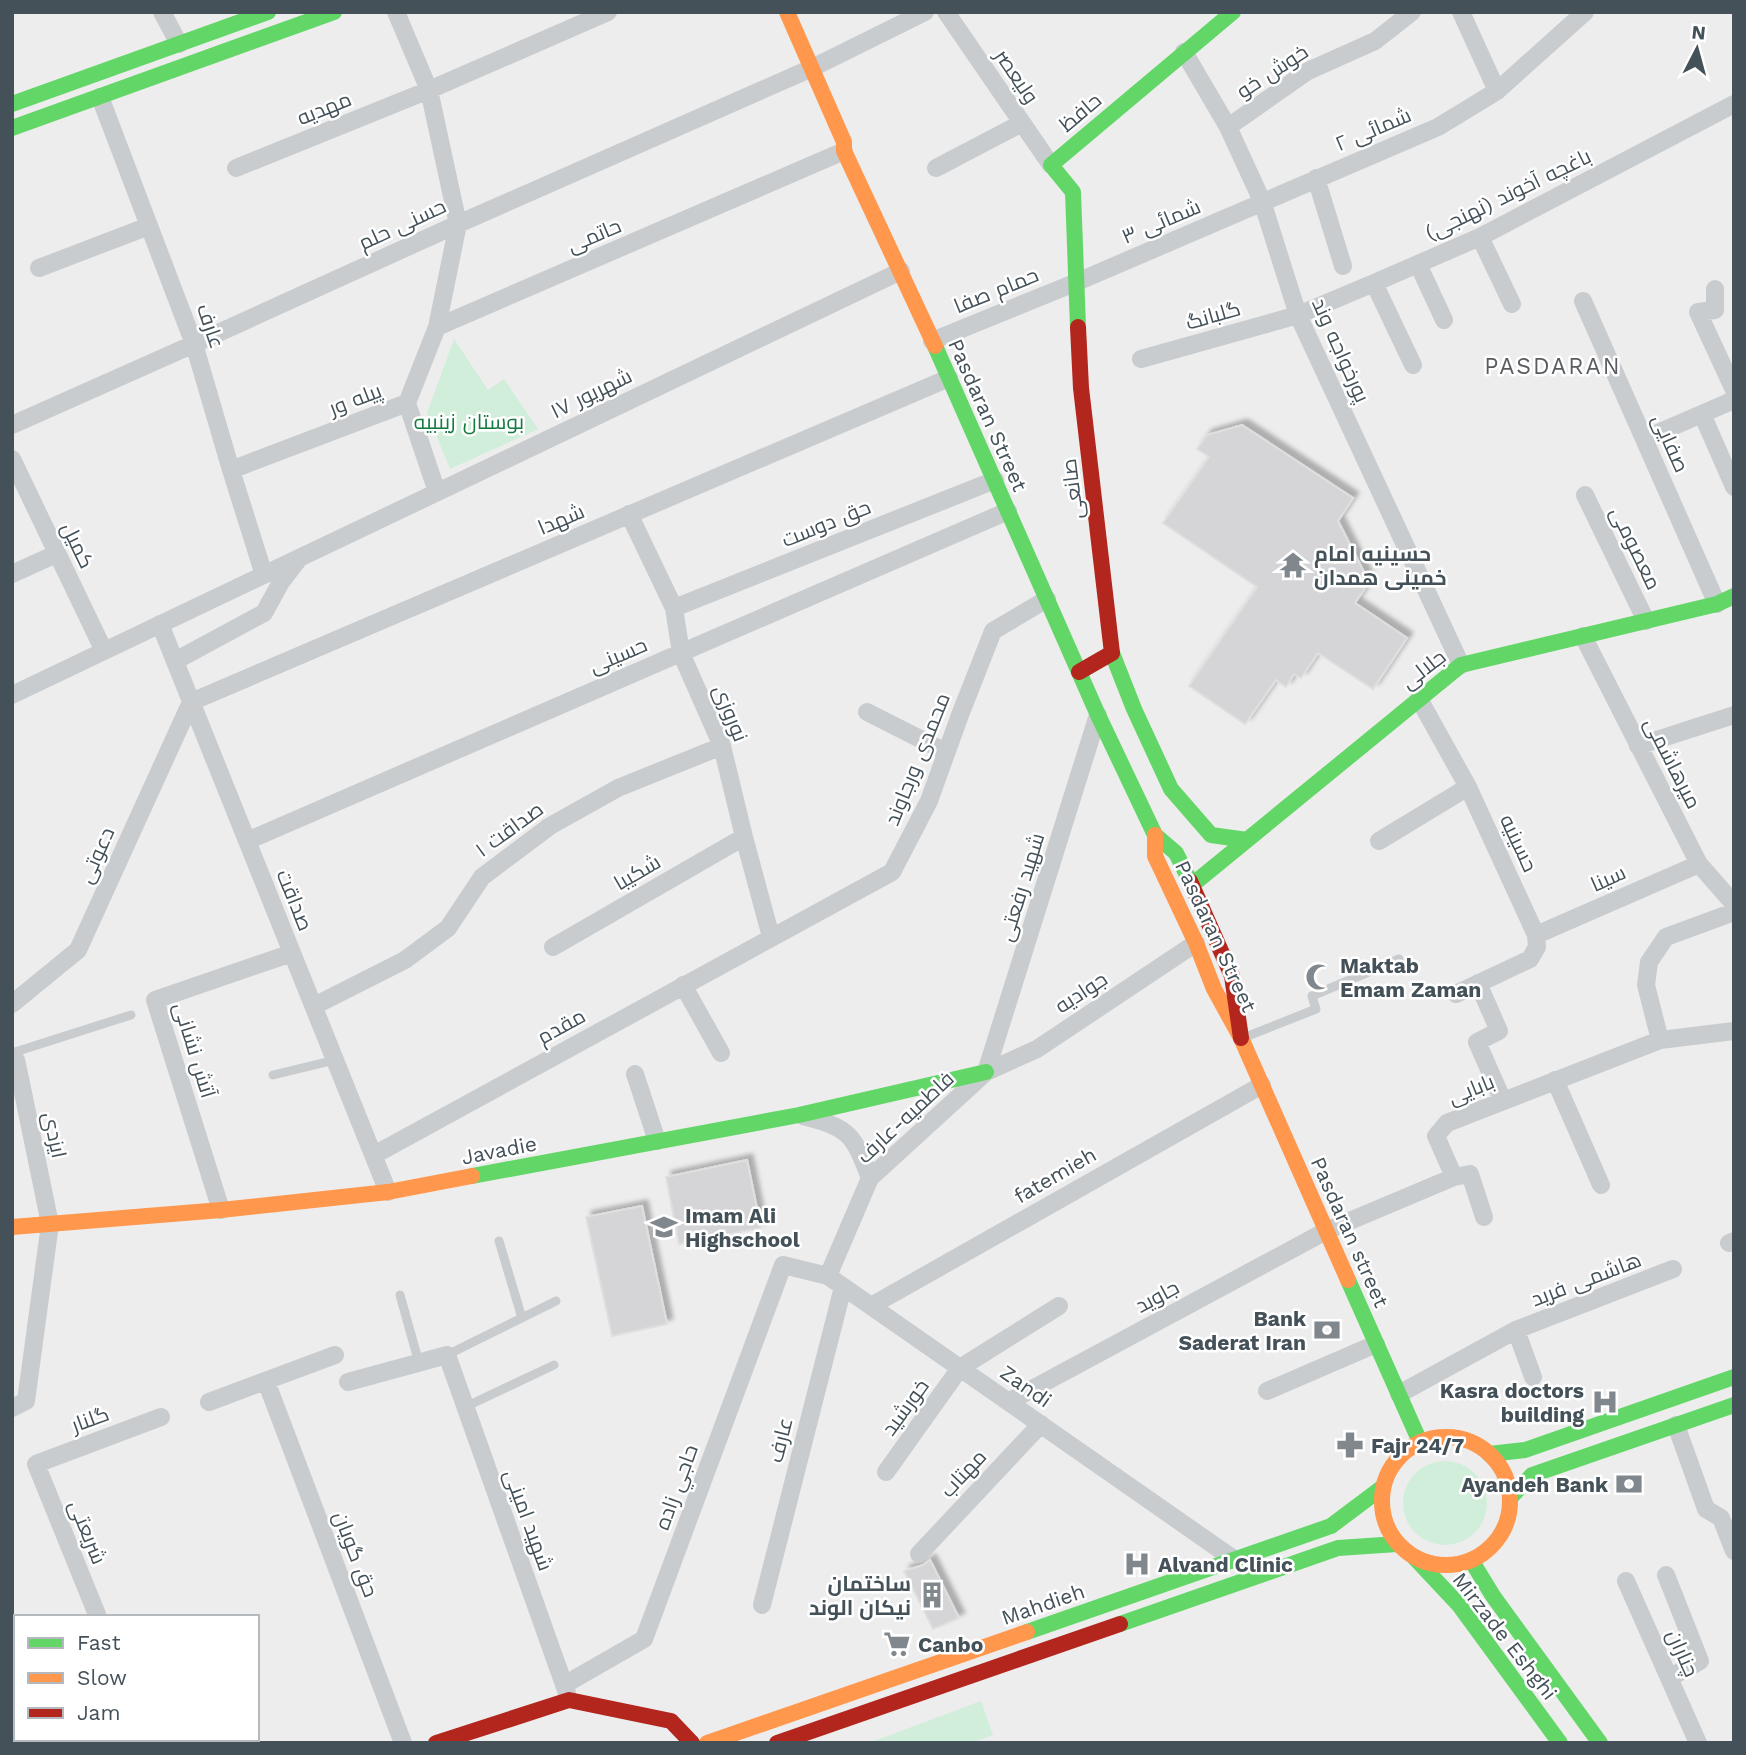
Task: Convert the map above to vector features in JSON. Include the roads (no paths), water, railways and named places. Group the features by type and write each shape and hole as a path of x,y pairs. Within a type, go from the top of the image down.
{"main road":[{"path":"12,104 268,12"},
{"path":"12,128 334,12"},
{"name":"Pasdaran Street","path":"787,12 844,142 844,151 933,341 1098,715 1155,835 1176,853 1192,885 1232,976 1241,1038"},
{"name":"حافظ","path":"1051,165 1233,12"},
{"path":"1051,165 1073,192 1077,282"},
{"name":"صانعی","path":"1077,282 1081,388 1112,653 1171,789 1211,835 1247,840"},
{"name":"جلالی","path":"1192,885 1461,665 1725,600"},
{"path":"1079,672 1112,653"},
{"name":"Pasdaran Street","path":"1155,835 1155,856 1196,943 1214,989 1241,1038"},
{"name":"Pasdaran street","path":"1241,1038 1420,1442"},
{"name":"Javadie","path":"12,1227 221,1210 388,1192 799,1115 986,1072"},
{"path":"1489,1454 1525,1450 1734,1377"},
{"path":"1510,1498 1532,1475 1734,1405"},
{"path":"1457,1438 1474,1444 1489,1454 1500,1467 1510,1498 1508,1517 1501,1535 1488,1550 1471,1560 1452,1565 1432,1564 1413,1556 1397,1544 1387,1527 1381,1507 1383,1487 1390,1469 1403,1453 1420,1442 1457,1438"},
{"name":"Mahdieh","path":"707,1743 1331,1526 1383,1487"},
{"name":"Mahdieh","path":"783,1742 1338,1548 1397,1544"},
{"name":"Mirzade Eshghi","path":"1413,1556 1459,1605 1560,1743"},
{"name":"Mirzade Eshghi","path":"1471,1560 1493,1595 1600,1743"},
{"path":"436,1743 567,1692 671,1721 692,1743"}],"street":[{"path":"162,12 179,44"},
{"path":"396,12 429,90 458,224 437,327 407,403"},
{"name":"مهدیه","path":"236,168 429,90 608,12"},
{"name":"حسنی حلم","path":"12,425 811,68 925,12"},
{"name":"ولیعصر","path":"947,12 1051,165"},
{"name":"خوش خو","path":"1228,127 1308,71 1375,41 1412,12"},
{"path":"1461,12 1497,91"},
{"name":"شمائی ۲","path":"1262,201 1438,127 1497,91 1585,12"},
{"name":"پورخواجه وند","path":"1184,52 1228,127 1262,201 1298,315 1461,665"},
{"name":"عارف","path":"100,97 194,344 264,575"},
{"name":"باغچه آخوند (نهنجی)","path":"1298,315 1480,237 1734,104"},
{"path":"936,168 1022,123"},
{"name":"حاتمی","path":"437,327 844,151"},
{"path":"1316,178 1343,266"},
{"name":"شمائی ۳","path":"1077,282 1262,201"},
{"path":"39,268 149,226"},
{"path":"1480,237 1512,304"},
{"path":"1418,264 1444,320"},
{"name":"۱۷ شهریور","path":"12,695 901,271"},
{"name":"حمام صفا","path":"933,341 1077,282"},
{"path":"1374,283 1413,365"},
{"path":"1716,289 1715,310 1698,312 1734,390"},
{"name":"صفایی","path":"1583,302 1644,439 1725,600"},
{"name":"گلبانگ","path":"1141,359 1298,315"},
{"name":"شهدا","path":"191,702 949,377"},
{"path":"1644,439 1734,400"},
{"name":"پیله ور","path":"230,470 407,403 437,492"},
{"path":"1702,414 1734,487"},
{"name":"کمیل","path":"12,459 104,651"},
{"name":"حق دوست","path":"674,608 995,480"},
{"name":"معصومی","path":"1585,495 1646,621"},
{"name":"حسینی","path":"247,841 1008,511"},
{"name":"نوروزی","path":"629,514 674,608 681,653 722,746 771,937"},
{"path":"12,574 56,554"},
{"name":"۱۷ شهریور","path":"175,662 264,613 281,582 301,557"},
{"name":"محمدی ورجاوند","path":"771,937 892,872 929,800 993,631 1047,599"},
{"name":"صداقت","path":"160,624 388,1192"},
{"name":"میرهاشمی","path":"1583,636 1699,864 1734,904"},
{"name":"حسینیه","path":"1419,698 1468,787 1536,935"},
{"name":"دعوتی","path":"12,1004 78,950 191,702"},
{"path":"866,712 946,752"},
{"name":"شهید رفعتی","path":"986,1072 1098,715"},
{"path":"1639,746 1734,715"},
{"name":"صداقت ۱","path":"314,1006 405,960 448,928 482,877 550,826 618,788 722,746"},
{"path":"1379,841 1468,787"},
{"name":"شکیبا","path":"553,947 744,837"},
{"name":"سینا","path":"1536,935 1699,864"},
{"path":"1660,1040 1646,985 1649,962 1667,937 1734,912"},
{"path":"1456,993 1530,959 1537,947 1536,935"},
{"name":"مقدم","path":"374,1156 771,937"},
{"name":"جوادیه","path":"986,1072 1037,1049 1196,943"},
{"name":"آتش نشانی","path":"221,1210 155,1000 292,953"},
{"path":"1478,983 1499,1031 1477,1042 1503,1101"},
{"path":"683,985 720,1053"},
{"name":"بابایی","path":"1454,1177 1436,1136 1447,1123 1660,1040 1734,1031"},
{"name":"ایزدی","path":"12,1054 16,1060 50,1224 26,1401 12,1408"},
{"name":"فاطمیه-عارف","path":"835,1282 870,1178 986,1072"},
{"path":"635,1073 657,1141"},
{"path":"1555,1080 1601,1185"},
{"name":"fatemieh","path":"871,1306 1262,1085"},
{"path":"799,1115 828,1122 847,1133 860,1151 870,1178"},
{"path":"1326,1231 1454,1177 1470,1174 1484,1217"},
{"name":"جاوید","path":"1009,1402 1326,1231"},
{"name":"Zandi","path":"783,1265 835,1282 1236,1560"},
{"name":"حاجي زاده","path":"567,1692 644,1639 783,1265"},
{"name":"هاشمی فرید","path":"1399,1394 1516,1330 1673,1269"},
{"name":"عارف","path":"762,1605 835,1282"},
{"path":"960,1368 1059,1306"},
{"name":"هاشمی فرید","path":"1516,1330 1533,1377"},
{"path":"1268,1391 1376,1343"},
{"path":"209,1402 335,1355"},
{"path":"348,1382 447,1355"},
{"name":"شهید امینی","path":"447,1355 567,1692"},
{"name":"خورشید","path":"886,1472 960,1368"},
{"name":"حق گویان","path":"266,1381 403,1743"},
{"name":"گلنار","path":"36,1464 161,1417"},
{"name":"مهتاب","path":"919,1554 1041,1424"},
{"path":"1676,1425 1706,1509 1727,1516 1734,1551"},
{"name":"شریعتی","path":"36,1464 96,1615"},
{"path":"1666,1575 1700,1661 1669,1678"},
{"name":"چناران","path":"1626,1581 1696,1742"}],"lane":[{"path":"1241,1038 1316,1009 1312,996 1399,959"},
{"path":"12,1054 131,1015"},
{"path":"273,1075 335,1060"},
{"path":"499,1241 522,1318"},
{"path":"400,1295 419,1363"},
{"path":"447,1355 556,1301"},
{"path":"466,1407 554,1365"}],"place":[{"name":"حسینیه امام خمینی همدان","path":"1293,565"},
{"name":"Maktab Emam Zaman","path":"1319,977"},
{"name":"Imam Ali Highschool","path":"664,1227"},
{"name":"Bank Saderat Iran","path":"1327,1330"},
{"name":"Kasra doctors building","path":"1605,1402"},
{"name":"Fajr 24/7","path":"1350,1445"},
{"name":"Ayandeh Bank","path":"1629,1484"},
{"name":"Alvand Clinic","path":"1137,1564"},
{"name":"ساختمان نیکان الوند","path":"932,1595"},
{"name":"Canbo","path":"897,1644"}],"district":[{"name":"PASDARAN","path":"1553,366"}],"park label":[{"name":"بوستان زینبیه","path":"469,421"}]}
